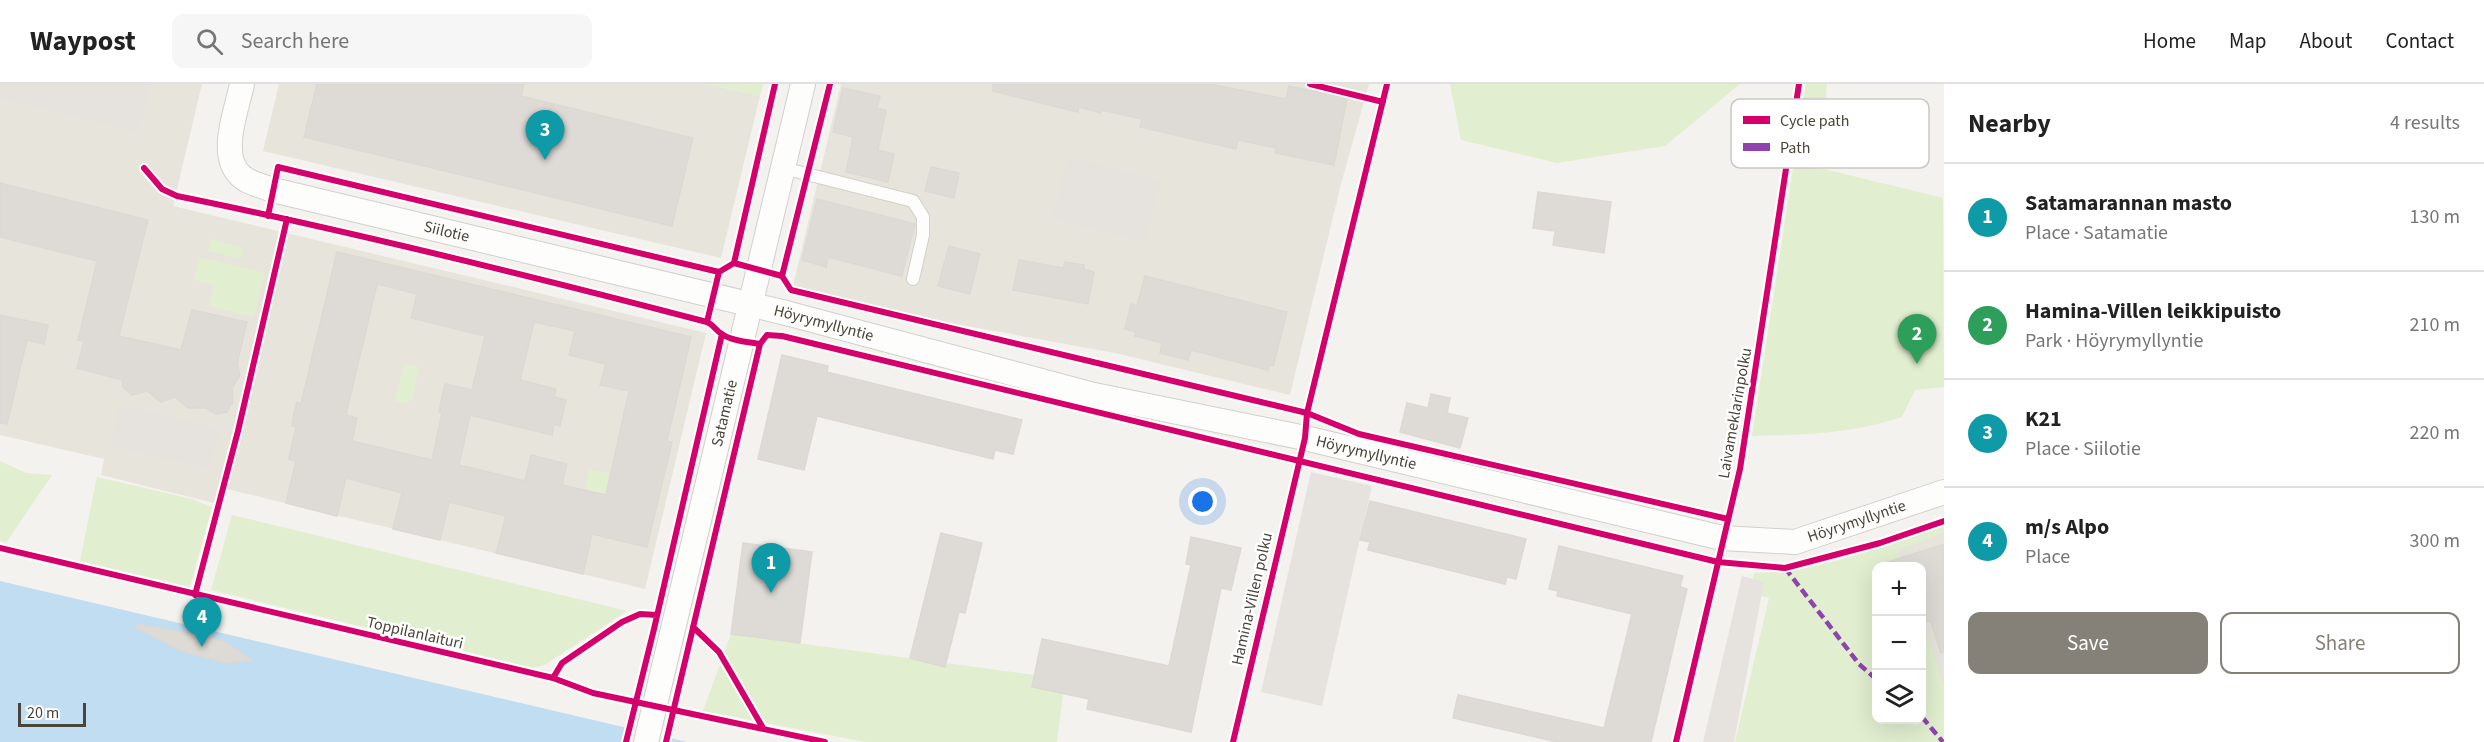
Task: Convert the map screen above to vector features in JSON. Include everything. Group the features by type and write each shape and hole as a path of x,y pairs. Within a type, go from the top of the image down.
{"street":[{"name":"Siilotie","path":"242,84 230,142 232,163 240,175 255,183 309,199 750,304"},
{"name":"Satamatie","path":"646,742 802,84"},
{"name":"Höyrymyllyntie","path":"750,304 1094,395 1305,438 1722,538 1795,542 1944,492"}],"lane":[{"path":"783,168 913,201 923,217 923,235 913,279"}],"shaded area":[{"path":"0,84 202,84 173,206 706,333 645,589 218,487 214,503 101,475 104,459 0,435"},
{"path":"0,84 151,84 139,132 0,99"},
{"path":"279,84 707,84 760,96 721,258 263,151"},
{"path":"841,84 1369,84 1341,184 1290,395 1115,353 791,294"},
{"path":"1068,156 1161,180 1145,242 1052,218"},
{"path":"120,405 220,429 210,469 110,445"},
{"path":"1311,472 1372,486 1322,706 1261,692"},
{"path":"1944,531 1944,693 1926,638 1926,562 1900,562 1895,547"},
{"path":"1742,576 1764,582 1734,742 1703,742"}],"green space":[{"path":"707,84 763,84 760,96"},
{"path":"1450,84 1740,84 1665,146 1557,163 1461,140"},
{"path":"1806,84 1827,84 1826,99 1804,99"},
{"path":"1793,168 1820,168 1943,198 1944,387 1915,390 1902,417 1883,423 1828,432 1752,436"},
{"path":"211,239 243,248 240,259 208,251"},
{"path":"200,257 265,273 254,317 209,306 214,285 194,280"},
{"path":"404,364 419,367 412,400 406,403 395,401"},
{"path":"0,461 26,473 52,475 6,543 0,541"},
{"path":"590,469 617,475 612,497 585,491"},
{"path":"97,477 192,499 212,507 190,587 80,561"},
{"path":"232,515 627,611 546,664 534,668 211,590"},
{"path":"1944,525 1944,533 1898,549 1903,562 1872,562 1872,724 1926,724 1926,632 1944,687 1944,742 1735,742 1769,598 1750,592 1754,573 1803,568 1874,550"},
{"path":"731,634 1065,679 1057,742 866,742 703,711"}],"water":[{"path":"0,581 687,742 0,742"}],"pier":[{"path":"630,726 668,734 666,742 626,742"}],"building":[{"path":"317,84 524,84 521,96 693,138 672,226 304,137"},
{"path":"993,84 1210,84 1286,99 1289,86 1347,98 1334,165 1275,153 1276,148 1238,140 1236,149 1140,127 1142,119 1079,107 1078,112 993,91"},
{"path":"843,88 880,96 877,108 886,110 878,150 894,154 888,182 846,172 853,137 833,132"},
{"path":"931,167 959,173 954,198 925,191"},
{"path":"0,183 148,220 119,336 181,350 192,310 247,322 237,364 240,375 232,388 233,401 227,412 216,414 206,408 188,408 175,397 161,402 147,391 132,395 123,387 122,380 77,368 84,341 78,340 97,261 0,237"},
{"path":"1538,192 1611,202 1604,253 1553,245 1555,231 1533,228"},
{"path":"817,199 915,224 902,276 828,257 826,267 802,260"},
{"path":"949,246 980,254 970,294 938,286"},
{"path":"337,252 691,337 667,441 672,442 647,547 592,534 583,574 496,553 506,516 449,502 440,540 393,529 402,493 346,478 337,516 286,503 296,461 289,459 296,427 292,426 297,402 301,404","holes":["377,284 417,294 411,318 485,336 472,390 445,384 439,412 442,413 432,460 352,441 357,418 346,415","534,322 575,331 569,355 606,364 600,385 629,391 606,495 562,485 567,464 531,455 525,481 459,465 470,415 552,435 554,424 560,426 566,400 554,397 556,389 520,380"]},
{"path":"1019,260 1063,268 1065,262 1084,265 1084,269 1094,272 1088,304 1013,290"},
{"path":"1145,276 1287,312 1273,366 1269,365 1268,370 1191,350 1188,360 1160,353 1162,343 1135,336 1136,332 1125,329 1131,304 1137,306"},
{"path":"0,315 48,325 44,344 27,340 7,424 0,423"},
{"path":"782,355 828,366 827,372 1022,420 1013,454 995,450 993,459 817,416 804,470 758,459"},
{"path":"1431,394 1450,398 1447,413 1468,418 1460,448 1400,432 1407,403 1428,408"},
{"path":"1370,501 1526,539 1516,579 1507,577 1505,584 1368,550 1370,542 1360,540"},
{"path":"941,533 982,543 965,613 959,612 945,667 910,658"},
{"path":"1191,537 1241,548 1231,590 1221,588 1191,732 1087,709 1089,699 1032,687 1042,639 1169,666 1191,565 1186,564"},
{"path":"743,543 812,552 800,643 731,634"},
{"path":"1944,544 1944,652 1941,653 1930,620 1926,622 1926,562 1888,562"},
{"path":"1559,546 1683,576 1680,587 1687,589 1651,742 1557,742 1453,718 1458,695 1604,728 1632,614 1557,596 1558,591 1549,589"},
{"path":"138,624 205,636 227,643 252,660 227,663 182,651 136,628"}],"marked path":[{"path":"1785,568 1859,664 1872,675"},
{"path":"1926,722 1943,742"}],"cycle path":[{"path":"707,322 719,272 734,263 775,84"},
{"path":"782,276 830,84"},
{"path":"1310,84 1383,102"},
{"name":"Hamina-Villen polku","path":"1233,742 1305,438 1307,413 1387,84"},
{"name":"Laivameklarinpolku","path":"1797,99 1799,84"},
{"path":"268,216 278,167 719,272"},
{"path":"144,168 162,189 177,196 509,271 707,322 720,333 735,340 760,344 767,335 782,336 1718,562 1785,568 1880,543 1944,521"},
{"name":"Laivameklarinpolku","path":"1676,742 1740,469 1786,168"},
{"path":"195,595 238,431 287,219"},
{"path":"734,263 782,276 791,290 1307,413 1359,434 1728,519"},
{"path":"626,742 722,334"},
{"path":"666,742 760,344"},
{"name":"Toppilanlaituri","path":"0,548 553,678 593,693 825,742"},
{"path":"553,678 562,663 622,622 640,614 657,615"},
{"path":"693,627 719,652 763,728"}],"place":[{"name":"K21","path":"545,160"},
{"name":"Hamina-Villen leikkipuisto","path":"1917,364"},
{"name":"Satamarannan masto","path":"771,593"},
{"name":"m/s Alpo","path":"202,647"}]}
